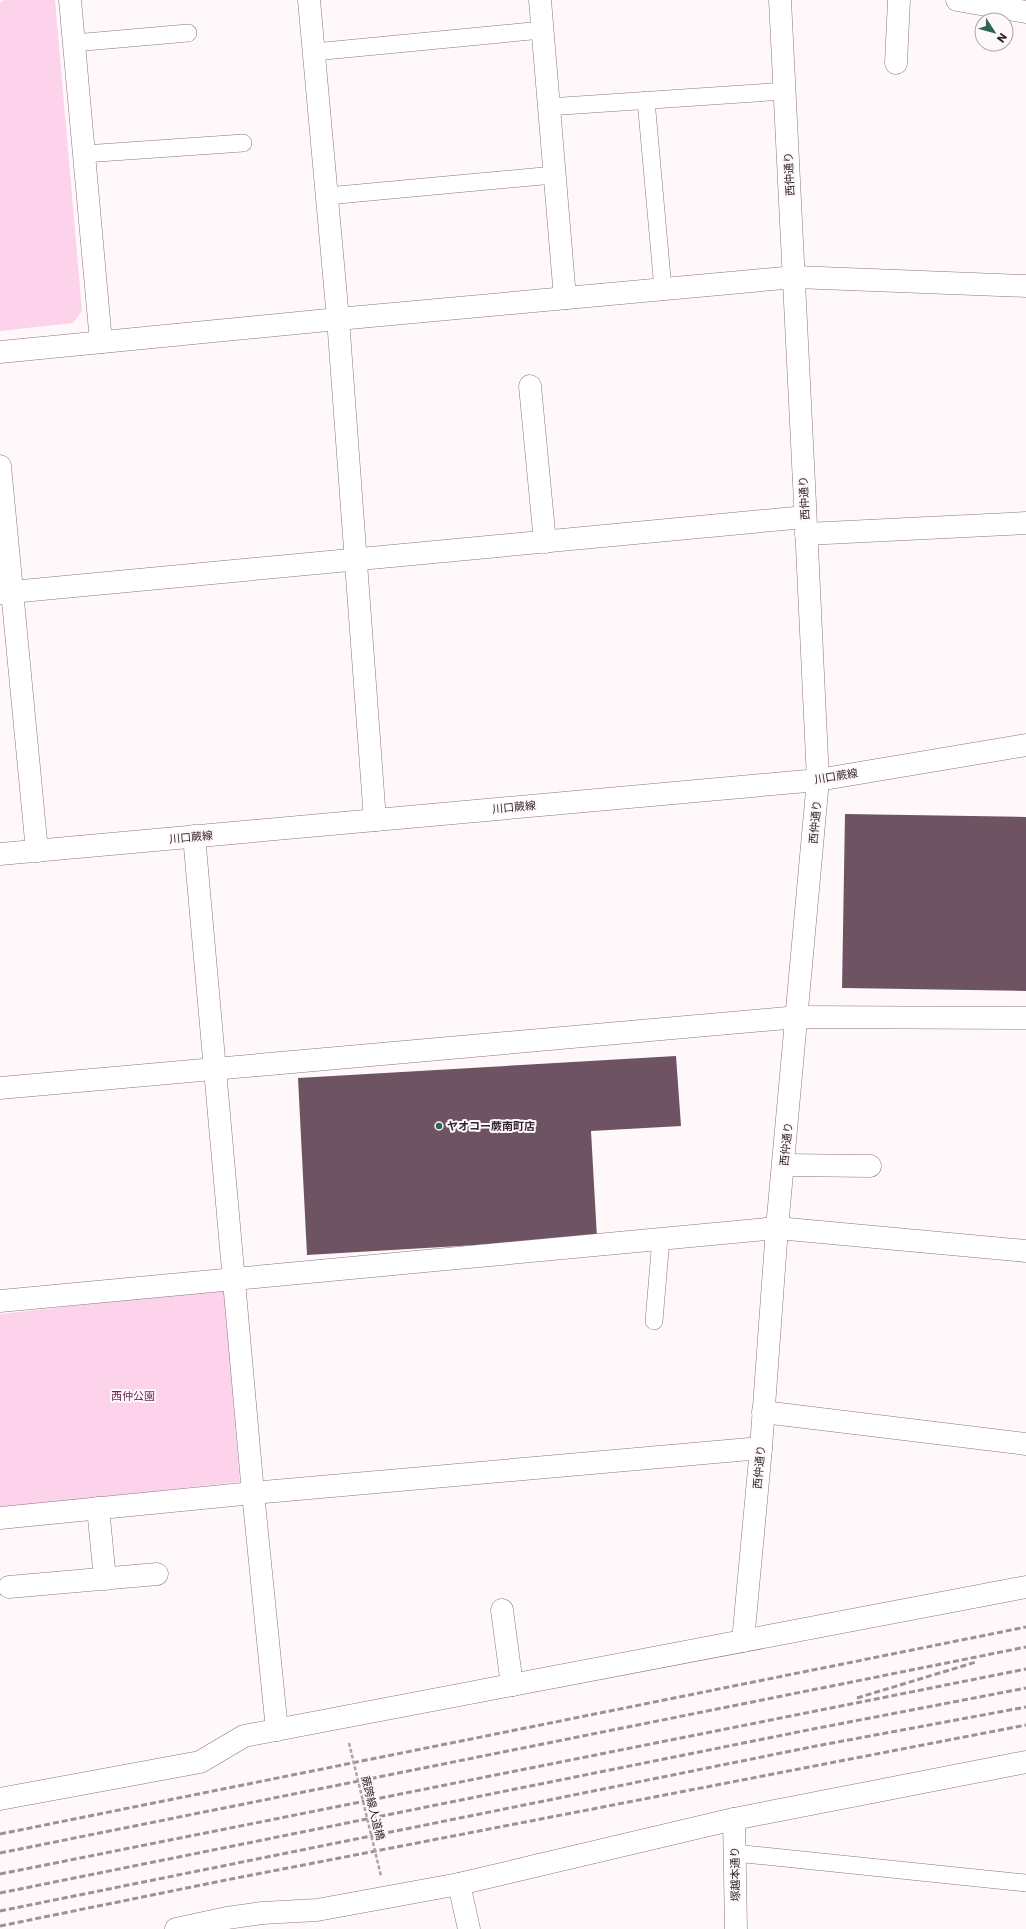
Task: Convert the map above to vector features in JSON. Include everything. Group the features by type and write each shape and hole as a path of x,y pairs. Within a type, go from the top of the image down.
{"street":[{"path":"70,0 100,342"},
{"path":"309,0 338,319 375,820"},
{"path":"540,0 565,298"},
{"name":"西仲通り","path":"743,1641 818,780 805,525 795,277 780,0"},
{"path":"896,63 899,0"},
{"path":"958,0 1026,12"},
{"path":"0,352 795,277 1026,286"},
{"path":"530,386 545,542"},
{"path":"0,466 6,593 37,851"},
{"path":"6,593 545,542 805,525 1026,523"},
{"name":"川口蕨線","path":"0,854 818,780 1026,745"},
{"path":"194,836 252,1493 277,1730"},
{"path":"0,1088 798,1017 1026,1018"},
{"path":"784,1165 870,1166"},
{"path":"0,1301 778,1228 1026,1251"},
{"path":"763,1412 1026,1444"},
{"path":"0,1518 252,1493 760,1448"},
{"path":"98,1508 105,1579"},
{"path":"9,1587 157,1574"},
{"path":"0,1799 200,1762 244,1736 1026,1587"},
{"path":"502,1610 512,1685"},
{"path":"176,1929 228,1923 262,1913 317,1910 459,1884 734,1819 1026,1762"},
{"name":"塚越本通り","path":"734,1819 736,1929"},
{"path":"459,1884 469,1929"}],"lane":[{"path":"314,52 542,30"},
{"path":"74,43 188,33"},
{"path":"548,107 785,91"},
{"path":"646,100 663,289"},
{"path":"84,154 243,143"},
{"path":"327,196 554,174"},
{"path":"654,1321 661,1238"},
{"path":"735,1853 1026,1883"}],"path":[{"name":"蕨跨線人道橋","path":"349,1743 381,1876"}],"green space":[{"path":"4,0 55,0 82,311 73,323 0,331 0,3"},
{"name":"西仲公園","path":"224,1289 240,1482 0,1508 0,1314"}],"building":[{"path":"845,814 1026,817 1026,991 842,988"},
{"path":"676,1056 681,1126 591,1131 597,1238 307,1255 298,1078"}],"railway":[{"path":"0,1834 1026,1627"},
{"path":"0,1853 1026,1647"},
{"path":"857,1698 976,1662"},
{"path":"0,1874 1026,1669"},
{"path":"0,1893 813,1729 1026,1688"},
{"path":"0,1911 816,1746 1026,1707"},
{"path":"0,1926 226,1880 1026,1725"}],"place":[{"name":"ヤオコー蕨南町店","path":"439,1126"}]}
